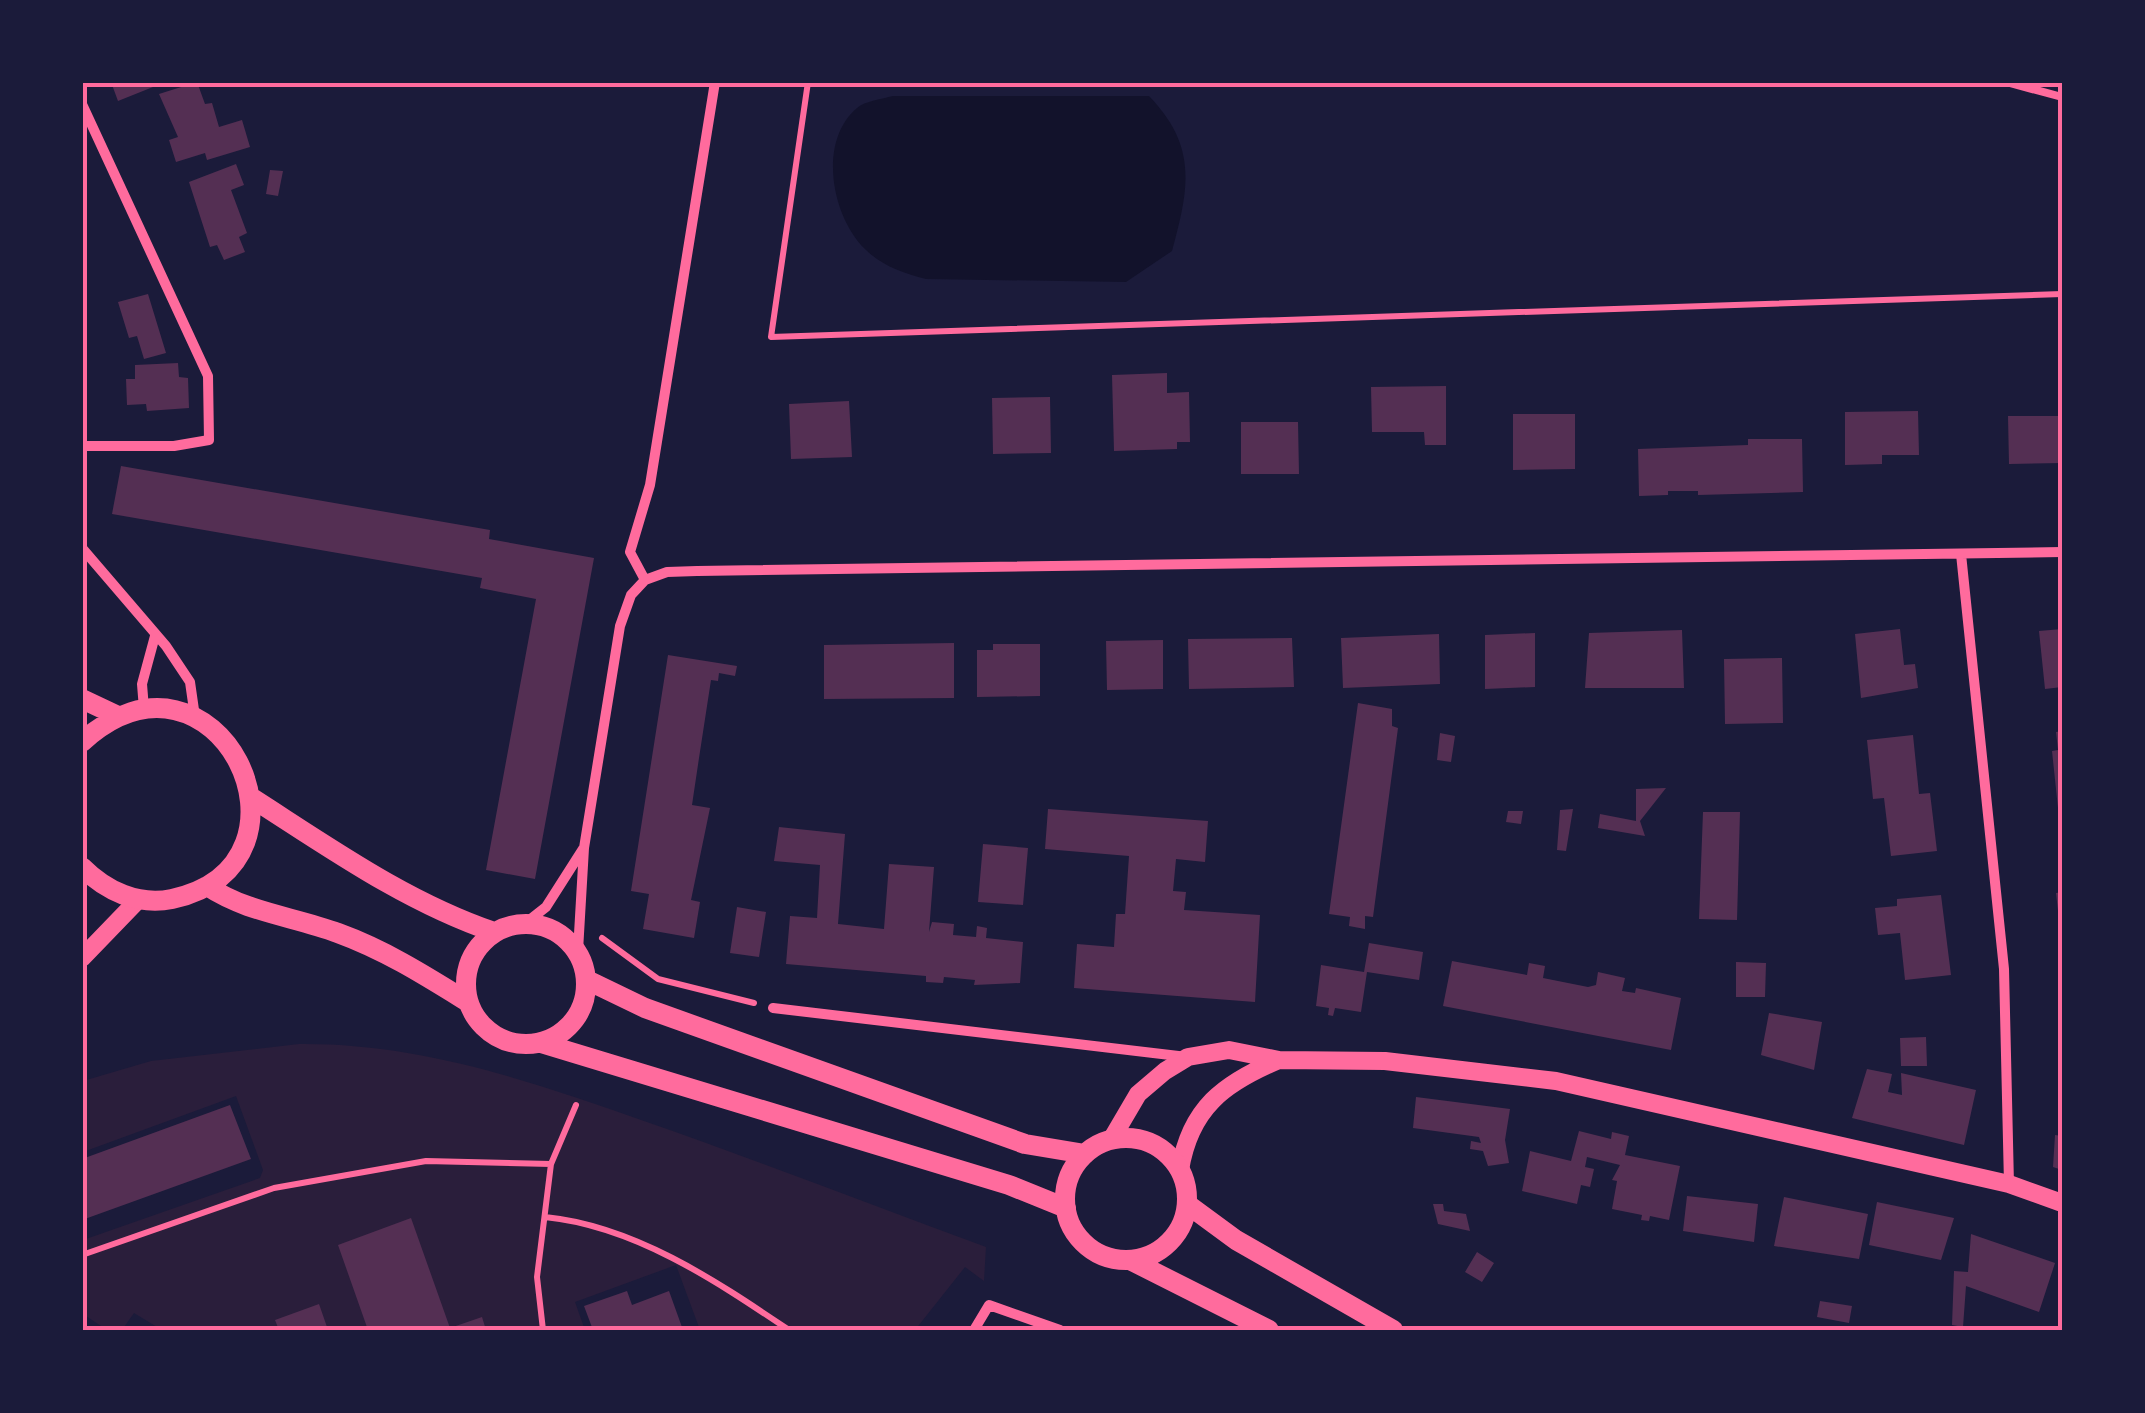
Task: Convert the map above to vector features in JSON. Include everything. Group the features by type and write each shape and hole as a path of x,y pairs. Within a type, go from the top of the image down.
{"main road":[{"path":"82,699 118,716"},
{"path":"82,742 118,716 144,709 195,717 235,750 252,798 250,824 242,848 207,886 162,901 138,900 116,893 82,867"},
{"path":"252,798 429,907 494,932"},
{"path":"207,886 236,905 337,933 412,966 468,1002 490,1033 512,1043 540,1043 1028,1190 1066,1208"},
{"path":"468,1002 467,969 476,948 494,932 528,922 559,934 578,951 587,980 581,1011 570,1027 540,1043"},
{"path":"587,980 645,1008 1007,1138 1058,1152 1085,1154"},
{"path":"1132,1261 1170,1242 1182,1224 1187,1204 1180,1170 1151,1144 1111,1140 1085,1154 1068,1179 1066,1208 1082,1242 1096,1253 1132,1261 1269,1330"},
{"path":"1187,1204 1236,1240 1393,1330"}],"street":[{"path":"645,580 630,552 650,485 715,82"},
{"path":"82,104 208,376 210,440 174,446 82,446"},
{"path":"82,548 190,682 195,717"},
{"path":"578,951 584,848 620,626 631,595 645,580 667,572 2062,552"},
{"path":"1961,554 2004,969 2009,1184"},
{"path":"144,709 142,684 155,636"},
{"path":"528,922 546,908 584,848"},
{"path":"82,958 138,900"},
{"path":"772,1008 1188,1057 1229,1050 1279,1060 1385,1060 1556,1081 2009,1184 2062,1203"},
{"path":"1111,1140 1138,1094 1188,1057"},
{"path":"1180,1170 1196,1117 1215,1093 1279,1060"},
{"path":"974,1330 989,1305 1060,1330"}],"lane":[{"path":"2006,82 2062,97"}],"path":[{"path":"808,82 771,337 2062,294"},
{"path":"580,923 658,978 772,1008"},
{"path":"542,1330 537,1277 552,1164 576,1104"},
{"path":"82,1256 274,1188 335,1180 426,1160 552,1164"},
{"path":"545,1217 575,1220 619,1234 729,1288 789,1330"}],"shaded area":[{"path":"893,96 1149,96 1176,133 1185,169 1172,251 1126,282 926,279 886,264 865,249 844,218 837,199 833,159 845,123 857,108"},
{"path":"299,1044 344,1045 432,1057 601,1106 986,1247 984,1281 965,1267 915,1330 700,1330 676,1265 575,1302 585,1330 162,1330 134,1313 122,1330 107,1330 83,1314 83,1240 260,1178 263,1170 236,1096 83,1152 83,1081 151,1061"}],"building":[{"path":"111,82 163,82 163,83 118,101"},
{"path":"197,82 205,104 212,103 219,127 242,120 250,147 207,160 205,153 176,162 169,140 178,137 159,94"},
{"path":"236,164 244,185 231,190 247,233 239,237 245,252 224,260 217,245 210,247 189,182"},
{"path":"270,170 283,171 278,196 266,194"},
{"path":"148,294 166,353 144,359 137,336 129,338 118,302"},
{"path":"178,363 179,377 188,378 189,408 147,411 146,404 127,405 126,379 135,379 135,365"},
{"path":"1167,373 1167,393 1189,392 1190,442 1177,442 1177,449 1114,451 1112,375"},
{"path":"1446,386 1446,445 1425,445 1424,432 1372,432 1371,387"},
{"path":"1050,397 1051,453 993,454 992,398"},
{"path":"849,401 852,457 791,459 789,404"},
{"path":"1918,411 1919,455 1882,455 1882,464 1845,465 1845,412"},
{"path":"1513,414 1575,414 1575,469 1513,470"},
{"path":"2008,416 2062,416 2062,463 2009,464"},
{"path":"1241,422 1298,422 1299,474 1241,474"},
{"path":"1748,439 1802,439 1803,492 1698,495 1698,491 1668,491 1668,495 1639,496 1638,449 1748,445"},
{"path":"121,466 490,530 489,539 594,558 535,879 486,870 536,599 480,588 482,578 112,514"},
{"path":"1900,629 1904,665 1915,664 1918,688 1861,698 1855,634"},
{"path":"2062,629 2062,687 2045,689 2039,631"},
{"path":"1682,630 1684,688 1585,688 1589,633"},
{"path":"1535,633 1535,687 1485,689 1485,635"},
{"path":"1439,634 1440,684 1343,688 1341,638"},
{"path":"1292,638 1294,687 1189,689 1188,639"},
{"path":"1163,640 1163,689 1107,690 1106,641"},
{"path":"954,643 954,698 824,699 824,645"},
{"path":"993,644 1040,644 1040,696 977,697 977,650 993,650"},
{"path":"668,655 737,666 735,676 719,673 718,681 711,680 692,805 710,808 691,900 700,902 694,938 643,929 649,894 631,891"},
{"path":"1782,658 1783,723 1725,724 1724,659"},
{"path":"1358,703 1392,709 1392,726 1398,728 1373,917 1365,916 1365,929 1349,926 1350,917 1329,914"},
{"path":"2062,731 2060,827 2052,751 2058,750 2056,732"},
{"path":"1440,733 1455,736 1451,762 1437,760"},
{"path":"1913,735 1919,794 1930,793 1937,851 1891,856 1884,798 1873,799 1867,740"},
{"path":"1666,788 1640,821 1645,836 1598,828 1600,814 1636,821 1636,789"},
{"path":"1048,809 1208,821 1205,862 1176,859 1173,891 1186,892 1184,910 1260,915 1255,1002 1074,988 1077,944 1114,947 1116,914 1125,914 1129,856 1045,849"},
{"path":"1573,809 1566,851 1557,850 1560,810"},
{"path":"1508,811 1523,811 1521,824 1506,822"},
{"path":"1703,812 1740,812 1737,920 1699,919"},
{"path":"779,827 845,834 838,924 884,929 889,864 934,867 929,932 932,922 954,924 953,935 976,937 977,926 987,928 986,938 1023,942 1020,983 974,985 975,980 944,977 943,983 926,982 926,976 786,964 790,916 817,918 820,865 774,861"},
{"path":"983,844 1028,848 1023,905 978,902"},
{"path":"2062,892 2062,929 2060,929 2056,893"},
{"path":"1941,895 1951,975 1905,980 1900,933 1878,935 1875,908 1897,906 1897,899"},
{"path":"737,907 766,912 759,957 730,953"},
{"path":"1369,943 1423,952 1419,980 1367,972 1361,1012 1335,1008 1333,1016 1328,1015 1329,1008 1316,1006 1321,965 1364,972"},
{"path":"1452,961 1527,975 1529,963 1545,966 1543,978 1588,987 1596,985 1598,972 1625,978 1622,991 1635,993 1636,988 1681,998 1671,1050 1443,1006"},
{"path":"1736,962 1766,963 1765,997 1736,997"},
{"path":"1769,1013 1822,1022 1814,1070 1761,1055"},
{"path":"1926,1037 1927,1066 1901,1066 1900,1038"},
{"path":"1867,1069 1892,1074 1888,1092 1902,1095 1901,1073 1976,1090 1964,1145 1852,1118"},
{"path":"1416,1097 1510,1109 1505,1140 1509,1163 1488,1166 1483,1151 1470,1149 1471,1141 1481,1143 1479,1137 1413,1128"},
{"path":"230,1105 251,1159 82,1220 82,1159"},
{"path":"1579,1131 1611,1139 1612,1132 1629,1136 1625,1155 1680,1166 1669,1220 1650,1216 1649,1221 1641,1220 1642,1215 1612,1209 1617,1181 1612,1180 1620,1165 1587,1157 1585,1167 1594,1169 1590,1187 1581,1185 1577,1204 1522,1191 1530,1151 1571,1161"},
{"path":"2055,1135 2062,1136 2062,1170 2053,1167"},
{"path":"1687,1196 1758,1204 1754,1242 1683,1231"},
{"path":"1784,1197 1868,1214 1859,1259 1774,1246"},
{"path":"1877,1202 1954,1218 1941,1260 1869,1245"},
{"path":"1433,1204 1443,1204 1444,1211 1466,1214 1470,1231 1438,1224"},
{"path":"411,1218 450,1328 482,1317 486,1330 368,1330 338,1245"},
{"path":"1971,1234 2055,1263 2039,1312 1966,1286 1963,1327 1952,1325 1954,1271 1968,1272"},
{"path":"1477,1252 1494,1263 1482,1282 1465,1272"},
{"path":"627,1291 632,1305 669,1291 683,1330 593,1330 584,1306"},
{"path":"1820,1301 1852,1306 1849,1323 1817,1317"},
{"path":"319,1304 327,1327 279,1330 275,1320"}]}
